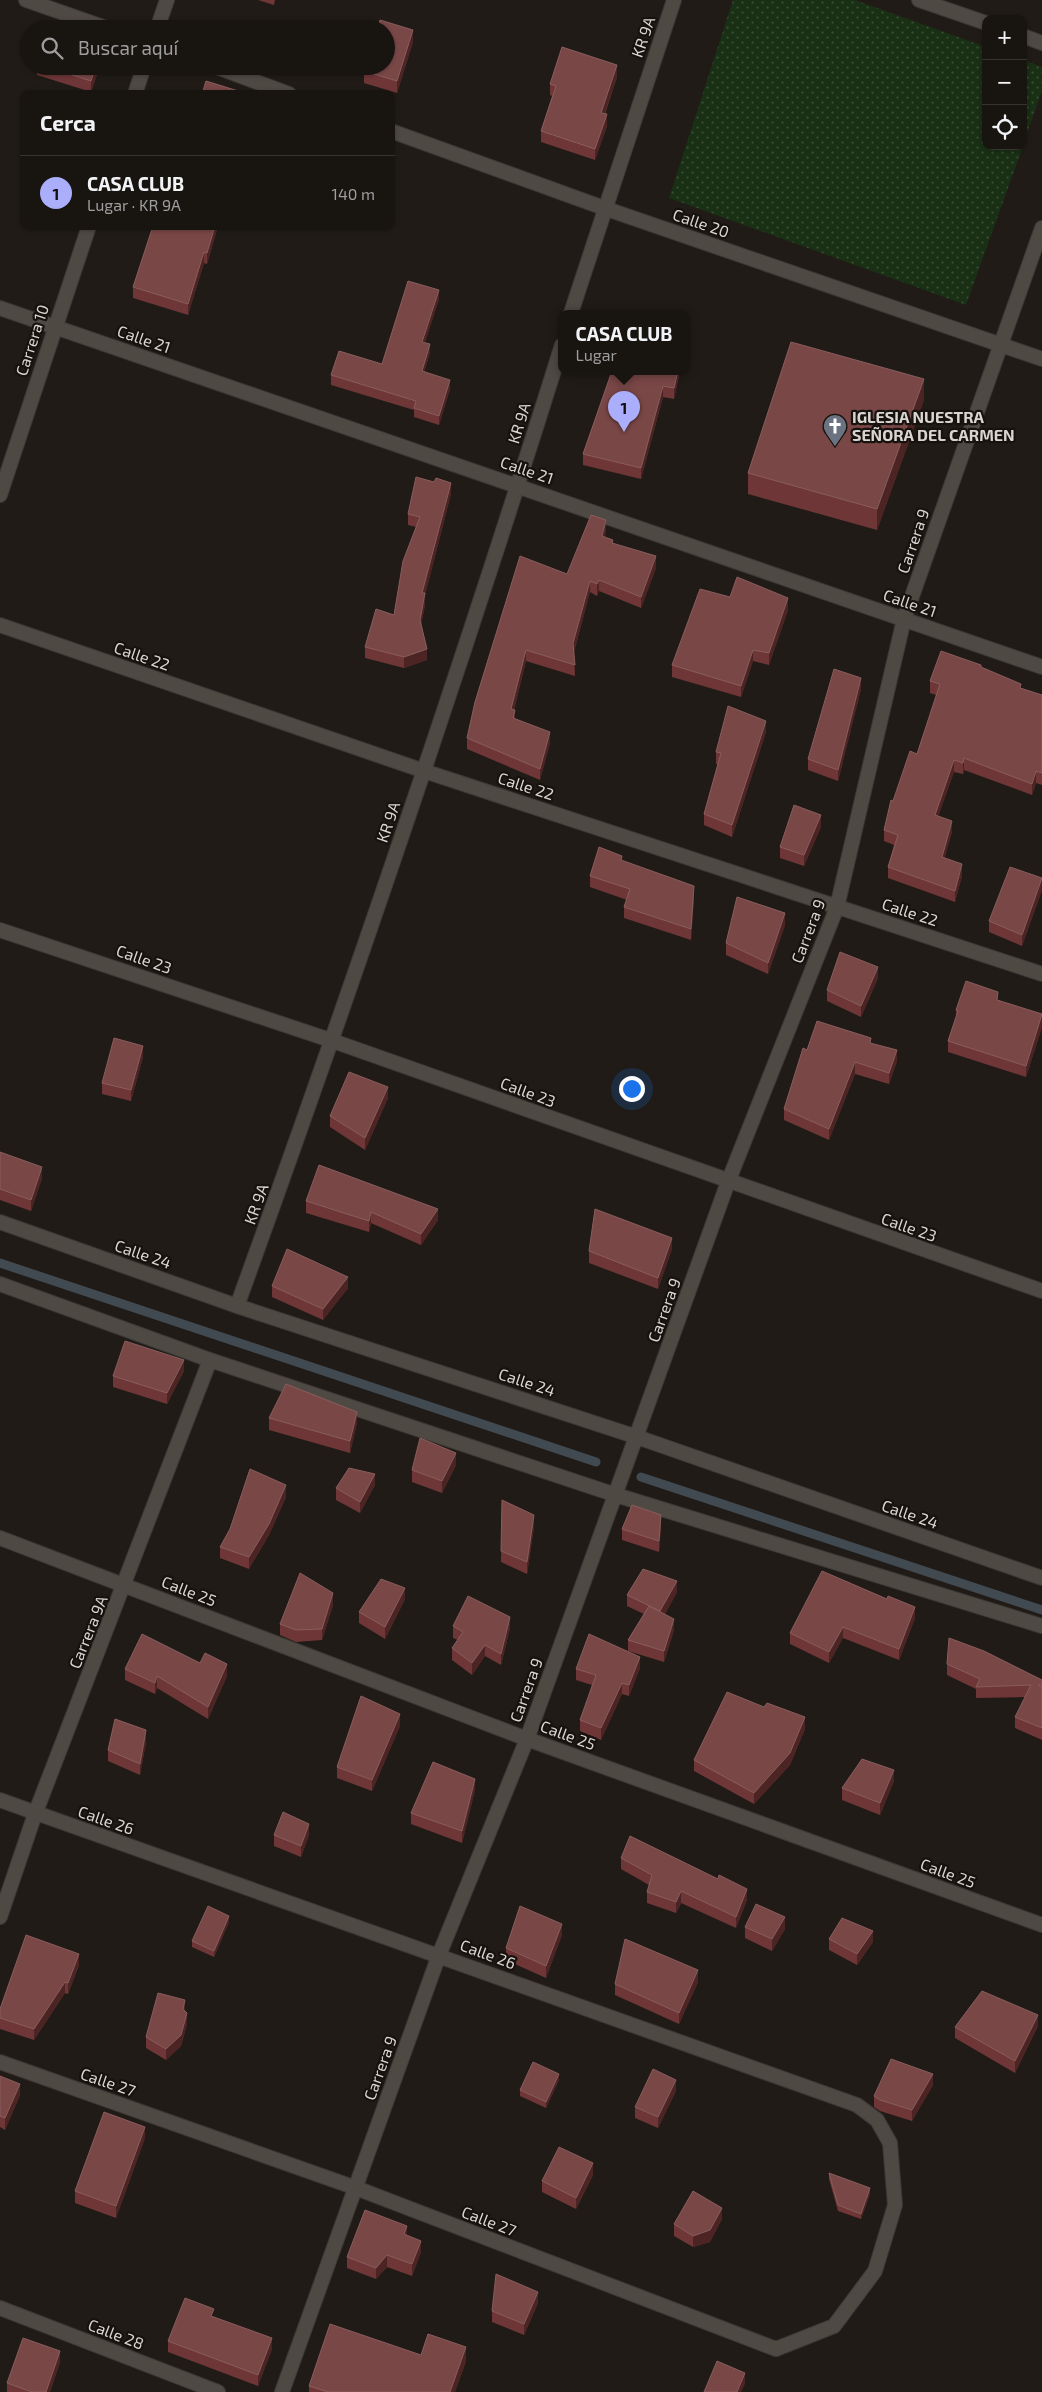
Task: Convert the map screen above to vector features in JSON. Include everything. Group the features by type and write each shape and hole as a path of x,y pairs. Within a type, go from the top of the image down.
{"street":[{"path":"26,0 83,20"},
{"path":"160,20 167,0"},
{"name":"KR 9A","path":"572,310 674,0"},
{"path":"919,0 982,22"},
{"path":"1027,37 1042,43"},
{"path":"136,90 141,75"},
{"path":"238,75 278,90"},
{"name":"Calle 20","path":"395,132 604,208 1042,359"},
{"name":"Carrera 9","path":"282,2392 439,1955 527,1739 728,1182 837,907 904,619 1042,228"},
{"name":"Carrera 10","path":"0,495 88,230"},
{"name":"Calle 21","path":"0,308 1042,667"},
{"name":"KR 9A","path":"237,1306 333,1041 518,486 558,358"},
{"name":"Calle 22","path":"0,625 424,770 1042,974"},
{"name":"Calle 23","path":"0,930 333,1041 728,1182 1042,1291"},
{"name":"Calle 24","path":"0,1222 237,1306 637,1437 1042,1578"},
{"path":"0,1284 210,1360 616,1494 1042,1626"},
{"name":"Carrera 9A","path":"0,1917 35,1814 125,1585 210,1360"},
{"name":"Calle 25","path":"0,1538 527,1739 1042,1925"},
{"name":"Calle 26","path":"0,1800 857,2105 877,2120 890,2143 895,2205"},
{"name":"Calle 27","path":"0,2062 356,2188 776,2349 834,2326 875,2271 895,2205"},
{"name":"Calle 28","path":"0,2308 218,2392"}],"green space":[{"path":"733,0 855,0 982,46 982,150 1022,150 966,305 669,198"},
{"path":"1027,61 1042,67 1042,91 1027,133"}],"building":[{"path":"395,25 413,30 397,81 377,75 395,75"},
{"path":"562,47 617,65 601,113 607,114 595,149 541,131 556,86 550,84"},
{"path":"72,75 93,75 91,81"},
{"path":"206,81 235,90 203,90"},
{"path":"152,230 214,230 207,253 204,252 188,304 133,287"},
{"path":"408,281 439,290 422,342 430,344 422,371 450,380 439,416 414,408 416,401 331,375 339,351 382,364"},
{"name":"IGLESIA NUESTRA SEÑORA DEL CARMEN","path":"791,342 924,379 877,509 748,473"},
{"path":"611,375 677,375 674,388 663,386 641,468 583,454"},
{"path":"416,477 434,482 436,478 451,483 422,593 425,593 420,620 427,649 404,657 365,647 376,609 394,615 403,561 420,517 408,514"},
{"path":"591,515 606,520 602,536 613,540 612,543 656,556 641,597 599,580 597,584 590,581 573,643 575,665 526,650 511,709 515,710 513,718 550,732 540,769 467,738 475,702 520,556 567,574"},
{"path":"737,577 788,598 769,653 753,650 741,686 672,665 700,589 730,597"},
{"path":"941,651 981,665 981,667 1021,684 1020,688 1042,695 1042,773 1036,771 1032,784 964,758 963,763 954,760 935,815 952,821 942,857 962,864 955,891 888,867 898,835 884,830 891,800 893,801 910,751 917,754 940,684 930,681"},
{"path":"834,669 861,678 838,770 808,759"},
{"path":"728,706 766,721 732,825 704,814 721,753 716,752"},
{"path":"794,805 821,815 804,855 780,847"},
{"path":"599,847 622,856 621,860 694,886 691,929 624,907 630,889 590,876"},
{"path":"1010,867 1042,878 1022,935 989,921"},
{"path":"737,897 785,913 768,963 726,943"},
{"path":"840,952 878,967 861,1006 827,990"},
{"path":"966,981 998,992 997,1000 1042,1014 1026,1066 948,1041"},
{"path":"817,1021 871,1038 870,1043 897,1050 889,1073 855,1062 829,1129 784,1109 803,1048 807,1050"},
{"path":"114,1038 143,1046 131,1090 102,1083"},
{"path":"349,1072 388,1087 365,1138 330,1116"},
{"path":"0,1152 42,1167 31,1200 0,1189"},
{"path":"319,1165 438,1209 421,1234 371,1212 369,1221 306,1201"},
{"path":"595,1209 672,1238 658,1278 589,1251"},
{"path":"287,1249 348,1277 323,1309 272,1286"},
{"path":"125,1341 184,1360 167,1393 113,1376"},
{"path":"286,1384 357,1412 350,1441 269,1418"},
{"path":"420,1438 456,1453 442,1481 412,1470"},
{"path":"349,1468 375,1474 360,1502 336,1488"},
{"path":"250,1469 286,1485 269,1524 249,1557 220,1547 230,1529"},
{"path":"502,1500 534,1515 527,1562 501,1551"},
{"path":"632,1505 661,1515 659,1541 622,1529"},
{"path":"643,1569 677,1581 660,1611 627,1595"},
{"path":"822,1571 887,1599 888,1596 915,1607 899,1649 843,1627 829,1652 790,1633"},
{"path":"300,1573 333,1593 322,1629 296,1630 280,1624"},
{"path":"381,1579 405,1588 385,1627 359,1612"},
{"path":"468,1596 510,1617 501,1654 485,1645 472,1663 452,1648 463,1632 453,1626"},
{"path":"649,1606 674,1619 664,1651 628,1640"},
{"path":"142,1634 200,1663 205,1653 227,1664 208,1707 157,1676 155,1683 125,1669"},
{"path":"589,1634 640,1657 629,1685 622,1683 601,1728 580,1720 596,1675 576,1669"},
{"path":"949,1638 984,1651 1042,1680 1042,1685 1038,1685 1042,1687 1042,1728 1015,1717 1031,1685 976,1687 980,1679 947,1664"},
{"path":"727,1692 764,1707 767,1703 805,1717 790,1753 754,1793 694,1760"},
{"path":"361,1696 400,1714 372,1780 337,1767"},
{"path":"115,1719 146,1730 140,1764 108,1750"},
{"path":"862,1759 894,1770 880,1803 842,1788"},
{"path":"433,1762 475,1779 462,1831 411,1813"},
{"path":"283,1812 309,1824 301,1846 274,1835"},
{"path":"630,1836 718,1879 719,1875 747,1889 736,1917 681,1891 676,1902 647,1892 652,1875 621,1858"},
{"path":"756,1904 785,1917 772,1939 745,1927"},
{"path":"208,1906 229,1916 214,1951 192,1941"},
{"path":"520,1906 562,1924 546,1966 506,1948"},
{"path":"842,1918 873,1931 857,1954 829,1939"},
{"path":"26,1935 79,1954 68,1983 65,1982 34,2029 0,2018 0,2009"},
{"path":"625,1939 698,1970 679,2013 615,1984"},
{"path":"982,1991 1038,2015 1015,2061 955,2027"},
{"path":"158,1993 185,2000 183,2009 187,2013 181,2035 166,2049 146,2037"},
{"path":"891,2059 933,2074 912,2110 880,2100 874,2096"},
{"path":"533,2062 559,2074 546,2102 520,2090"},
{"path":"653,2069 676,2080 658,2117 635,2107"},
{"path":"0,2076 20,2084 5,2118 0,2116"},
{"path":"104,2112 145,2127 116,2206 75,2191"},
{"path":"559,2147 593,2163 576,2198 542,2181"},
{"path":"829,2173 870,2188 861,2214 838,2205"},
{"path":"693,2191 722,2208 710,2230 693,2236 674,2224"},
{"path":"365,2210 407,2226 404,2234 421,2241 412,2264 387,2255 376,2268 347,2257"},
{"path":"496,2274 538,2292 524,2324 492,2311"},
{"path":"185,2298 214,2309 211,2316 272,2338 258,2375 168,2341"},
{"path":"330,2324 421,2355 428,2334 466,2347 450,2392 328,2392 309,2386"},
{"path":"23,2338 60,2351 46,2392 32,2392 7,2383"},
{"path":"717,2361 745,2373 737,2392 704,2392"}],"waterway":[{"path":"0,1263 596,1462"},
{"path":"641,1477 1042,1610"}],"place":[{"name":"CASA CLUB","path":"624,432"},
{"name":"IGLESIA NUESTRA SEÑORA DEL CARMEN","path":"835,447"}]}
